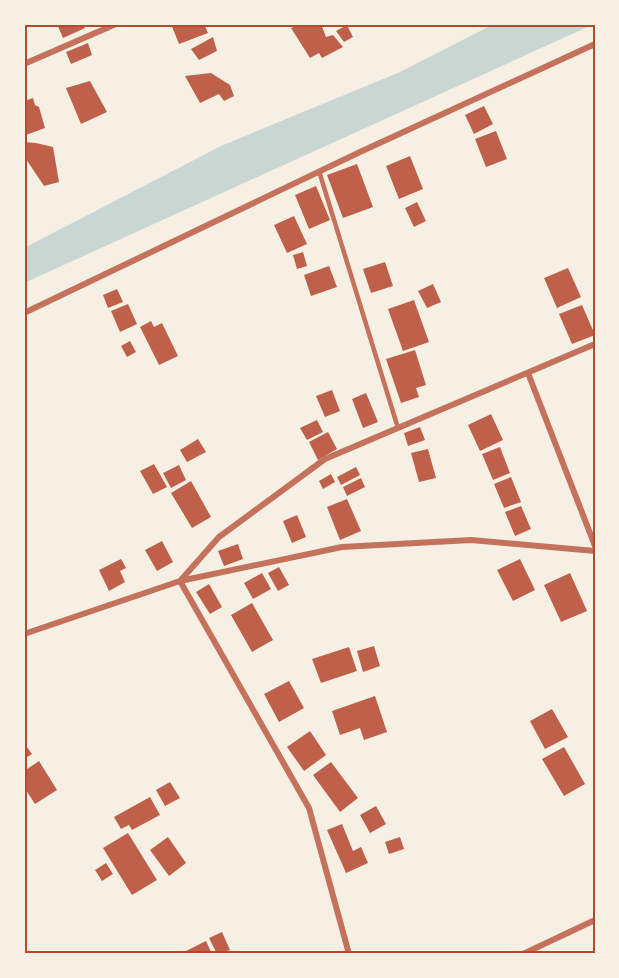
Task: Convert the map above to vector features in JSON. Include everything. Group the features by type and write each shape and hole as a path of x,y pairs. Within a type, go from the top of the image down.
{"street":[{"path":"24,63 116,24"},
{"path":"24,313 319,171 595,44"},
{"path":"180,581 219,537 325,459 595,344"},
{"path":"24,634 180,581 342,547 471,540 595,549 528,373"},
{"path":"180,581 309,808 349,954"},
{"path":"523,954 595,920"}],"lane":[{"path":"319,171 398,428"}],"shaded area":[{"path":"494,24 594,24 24,283 24,248 221,146 400,72"}],"building":[{"path":"57,24 83,24 85,28 63,38"},
{"path":"171,24 204,24 208,33 179,44"},
{"path":"302,24 321,24 326,37 333,35 343,47 322,58 319,53 310,58 291,28"},
{"path":"347,25 353,37 344,42 336,31"},
{"path":"213,37 217,51 199,60 191,49"},
{"path":"88,43 92,55 71,64 66,52"},
{"path":"211,73 230,85 234,96 224,101 219,94 200,103 185,76"},
{"path":"90,81 107,112 81,124 66,88"},
{"path":"33,98 35,105 39,107 45,128 26,135 24,101"},
{"path":"484,106 493,124 474,134 465,115"},
{"path":"496,131 507,159 486,167 475,139"},
{"path":"24,142 53,147 59,182 44,186 24,156"},
{"path":"410,156 423,189 399,199 386,166"},
{"path":"357,164 373,207 343,218 327,175"},
{"path":"316,186 330,220 309,229 295,195"},
{"path":"417,202 426,221 414,227 405,208"},
{"path":"294,216 307,244 287,253 274,225"},
{"path":"303,252 307,266 297,269 293,255"},
{"path":"385,262 393,286 371,293 363,269"},
{"path":"329,266 337,287 311,296 304,275"},
{"path":"568,268 581,297 557,308 544,278"},
{"path":"433,284 441,302 427,308 418,291"},
{"path":"117,289 123,302 108,308 103,295"},
{"path":"414,300 429,342 403,351 388,309"},
{"path":"128,304 137,324 120,332 111,311"},
{"path":"582,305 595,335 572,344 559,314"},
{"path":"151,321 154,327 162,323 178,356 159,365 140,327"},
{"path":"130,341 136,352 127,357 121,346"},
{"path":"415,350 426,385 416,388 419,397 401,403 386,359"},
{"path":"332,390 340,411 325,417 316,396"},
{"path":"366,393 378,422 363,428 352,399"},
{"path":"491,414 503,440 480,451 468,425"},
{"path":"317,420 323,432 307,440 300,428"},
{"path":"420,427 425,440 408,446 404,433"},
{"path":"328,432 337,449 318,460 309,442"},
{"path":"198,439 206,452 187,462 180,450"},
{"path":"500,447 510,473 493,480 482,454"},
{"path":"428,449 436,478 419,482 411,453"},
{"path":"154,464 167,487 153,494 140,471"},
{"path":"179,465 186,480 171,488 163,473"},
{"path":"356,467 360,475 341,485 337,477"},
{"path":"331,474 335,482 323,489 319,481"},
{"path":"511,477 521,502 504,508 494,484"},
{"path":"361,478 365,487 347,496 343,487"},
{"path":"191,481 211,517 192,528 171,493"},
{"path":"347,499 361,531 340,540 327,507"},
{"path":"521,506 531,529 515,536 505,512"},
{"path":"297,515 306,537 292,543 283,521"},
{"path":"162,541 173,562 157,571 145,550"},
{"path":"238,544 243,559 224,566 218,551"},
{"path":"121,559 126,568 120,571 125,582 109,591 99,570"},
{"path":"520,559 535,590 513,601 497,570"},
{"path":"279,567 289,585 278,591 268,573"},
{"path":"262,573 271,589 253,599 244,583"},
{"path":"570,573 587,611 561,622 544,585"},
{"path":"209,584 222,607 210,614 196,592"},
{"path":"252,603 273,640 252,652 231,615"},
{"path":"374,646 380,666 363,672 357,651"},
{"path":"349,647 357,671 321,683 312,659"},
{"path":"289,681 304,708 279,722 264,694"},
{"path":"375,696 387,732 364,740 360,728 340,735 332,711"},
{"path":"552,709 568,737 545,749 530,721"},
{"path":"310,731 326,755 304,771 287,747"},
{"path":"24,743 32,754 24,759"},
{"path":"564,747 585,784 564,796 542,759"},
{"path":"39,761 57,790 35,804 24,787 24,771"},
{"path":"331,762 358,798 340,812 313,775"},
{"path":"170,782 180,798 165,806 156,790"},
{"path":"150,797 160,815 132,830 129,825 121,829 114,817"},
{"path":"376,806 386,824 370,833 360,815"},
{"path":"342,824 353,851 361,847 368,863 346,873 327,830"},
{"path":"128,833 157,880 132,895 103,848"},
{"path":"168,837 186,863 169,876 150,850"},
{"path":"400,837 404,849 389,854 385,842"},
{"path":"106,863 113,874 102,881 95,870"},
{"path":"222,932 230,950 217,954 209,938"},
{"path":"206,941 212,954 180,954"}]}
